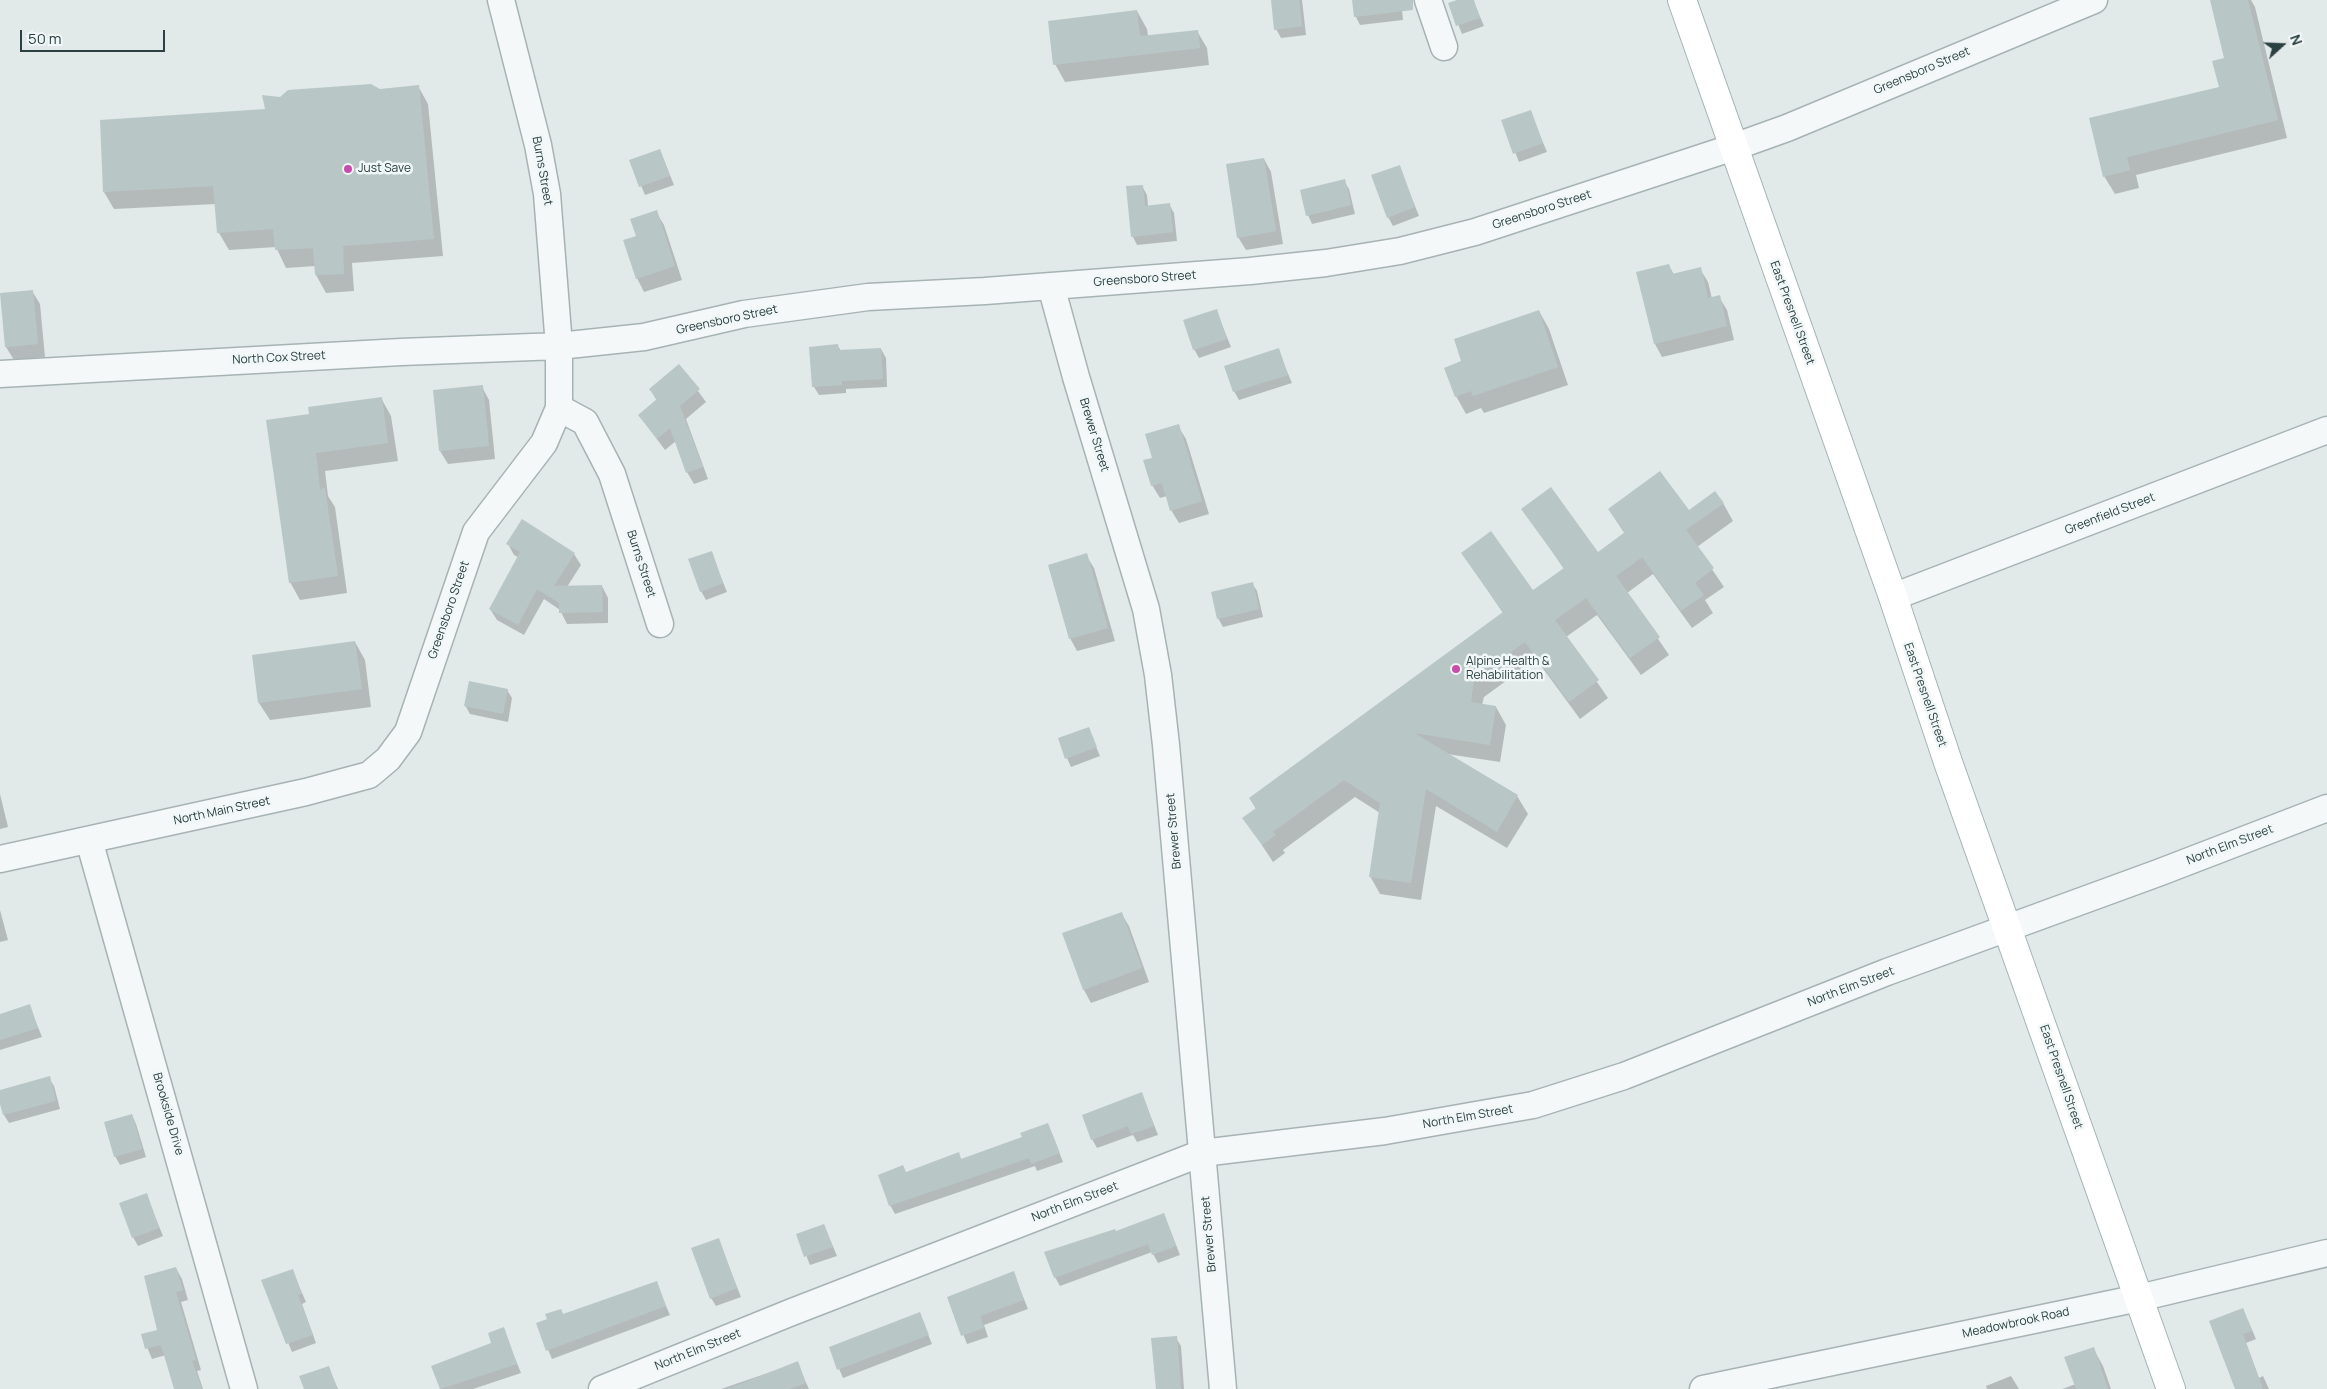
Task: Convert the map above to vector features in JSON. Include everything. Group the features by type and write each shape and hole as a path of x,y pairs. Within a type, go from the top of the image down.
{"main road":[{"name":"East Presnell Street","path":"1682,0 1893,597 1907,644 2171,1389"}],"street":[{"name":"Burns Street","path":"500,0 538,145 548,194 559,346"},
{"path":"1428,0 1444,48"},
{"name":"Greensboro Street","path":"412,715 476,532 544,443 558,408 559,346 644,337 744,314 868,297 1050,286 1326,264 1400,251 1476,232 1787,128 2094,0"},
{"name":"Brewer Street","path":"1050,286 1144,601 1156,666 1166,745 1223,1389"},
{"name":"North Cox Street","path":"0,374 322,356 559,346"},
{"name":"Burns Street","path":"558,408 585,422 612,474 660,624"},
{"name":"Greenfield Street","path":"1893,597 2327,430"},
{"name":"North Main Street","path":"0,858 306,792 369,775 388,760 408,732 412,715"},
{"name":"North Elm Street","path":"602,1389 792,1312 1202,1153 1385,1131 1534,1105 1624,1076 1887,972 2008,929 2327,808"},
{"name":"Brookside Drive","path":"89,840 244,1389"},
{"name":"Meadowbrook Road","path":"1703,1389 1776,1382 2327,1253"}],"building":[{"path":"1271,0 1299,0 1302,26 1274,30"},
{"path":"1352,0 1413,0 1413,10 1354,17"},
{"path":"1457,0 1474,0 1480,18 1456,26 1448,3"},
{"path":"2210,0 2248,0 2278,120 2127,157 2130,170 2103,177 2089,118 2219,87 2212,61 2224,58"},
{"path":"1137,10 1140,36 1198,30 1200,48 1053,65 1048,21"},
{"name":"Just Save","path":"371,84 380,89 419,85 434,239 343,246 344,274 315,275 313,248 275,250 273,229 217,233 213,186 103,192 100,120 265,109 262,95 280,97 288,90"},
{"path":"1531,110 1543,143 1513,154 1501,120"},
{"path":"660,149 670,176 639,187 629,160"},
{"path":"1264,158 1276,231 1237,238 1226,164"},
{"path":"1400,165 1415,207 1387,218 1371,175"},
{"path":"1345,179 1351,205 1306,216 1300,190"},
{"path":"1143,185 1145,206 1170,203 1173,232 1131,237 1126,186"},
{"path":"657,210 675,266 636,279 623,240 636,236 630,219"},
{"path":"1669,264 1672,274 1701,267 1708,298 1720,295 1727,326 1654,344 1636,272"},
{"path":"33,290 38,344 5,347 0,293"},
{"path":"1217,309 1227,339 1193,350 1183,320"},
{"path":"1539,310 1558,367 1473,396 1471,391 1455,397 1444,368 1461,361 1454,339"},
{"path":"838,344 839,350 881,348 883,379 842,381 842,385 812,387 809,347"},
{"path":"1279,348 1288,375 1233,392 1224,366"},
{"path":"679,364 700,389 680,406 703,467 686,473 670,428 657,439 638,415 657,399 649,389"},
{"path":"483,385 489,446 439,451 433,390"},
{"path":"382,397 388,443 316,453 320,489 325,488 338,576 289,583 266,420 309,414 308,407"},
{"path":"1179,424 1202,501 1170,511 1162,483 1151,486 1143,460 1152,458 1145,434"},
{"name":"Alpine Health & Rehabilitation","path":"1660,471 1689,510 1715,491 1724,503 1686,530 1714,568 1695,583 1704,595 1681,611 1642,557 1616,576 1660,637 1630,658 1586,598 1555,620 1599,680 1569,702 1525,642 1474,679 1471,702 1496,706 1490,745 1414,733 1518,795 1497,832 1426,789 1411,883 1369,877 1380,803 1344,780 1273,832 1276,835 1262,845 1242,818 1256,808 1249,798 1503,612 1461,553 1491,531 1533,590 1564,568 1521,509 1551,487 1598,552 1625,532 1608,509"},
{"path":"522,519 575,553 554,586 602,585 603,612 559,613 559,603 537,589 518,625 489,609 520,552 506,544"},
{"path":"712,551 723,583 700,592 688,559"},
{"path":"1087,553 1108,628 1069,639 1048,565"},
{"path":"1253,582 1259,609 1217,619 1211,592"},
{"path":"355,641 362,689 258,703 252,655"},
{"path":"469,681 508,689 503,714 464,706"},
{"path":"1089,727 1097,747 1065,759 1058,738"},
{"path":"1122,912 1142,968 1083,990 1062,933"},
{"path":"30,1004 38,1028 0,1040 0,1014"},
{"path":"50,1076 56,1101 3,1115 0,1104 0,1090"},
{"path":"1142,1092 1154,1126 1131,1134 1128,1126 1091,1140 1082,1115"},
{"path":"132,1114 142,1149 114,1157 104,1122"},
{"path":"1048,1123 1060,1153 1031,1164 1029,1158 889,1206 878,1175 903,1165 906,1172 959,1152 961,1159 1022,1137 1020,1133"},
{"path":"147,1193 159,1228 132,1238 119,1203"},
{"path":"1164,1213 1176,1246 1152,1255 1148,1244 1054,1278 1044,1252 1115,1229 1116,1231"},
{"path":"824,1224 833,1247 804,1257 796,1234"},
{"path":"719,1238 737,1288 710,1299 691,1248"},
{"path":"176,1267 183,1290 176,1292 196,1360 192,1361 202,1389 174,1389 161,1345 145,1349 141,1334 157,1330 144,1276"},
{"path":"293,1269 302,1294 298,1295 313,1335 286,1344 261,1280"},
{"path":"1014,1271 1024,1300 980,1316 984,1328 961,1336 947,1297"},
{"path":"657,1281 666,1306 546,1351 536,1323 547,1319 545,1314 561,1309 563,1314"},
{"path":"2243,1308 2252,1331 2243,1334 2263,1389 2235,1389 2209,1321"},
{"path":"920,1312 929,1335 837,1370 829,1347"},
{"path":"504,1327 517,1364 440,1389 431,1366 491,1343 488,1333"},
{"path":"1177,1336 1181,1389 1156,1389 1151,1338"},
{"path":"2094,1347 2108,1389 2076,1389 2064,1357"},
{"path":"798,1361 806,1383 789,1389 728,1389"},
{"path":"329,1366 337,1389 304,1389 299,1376"}],"place":[{"name":"Just Save","path":"348,169"},
{"name":"Alpine Health & Rehabilitation","path":"1456,669"}]}
